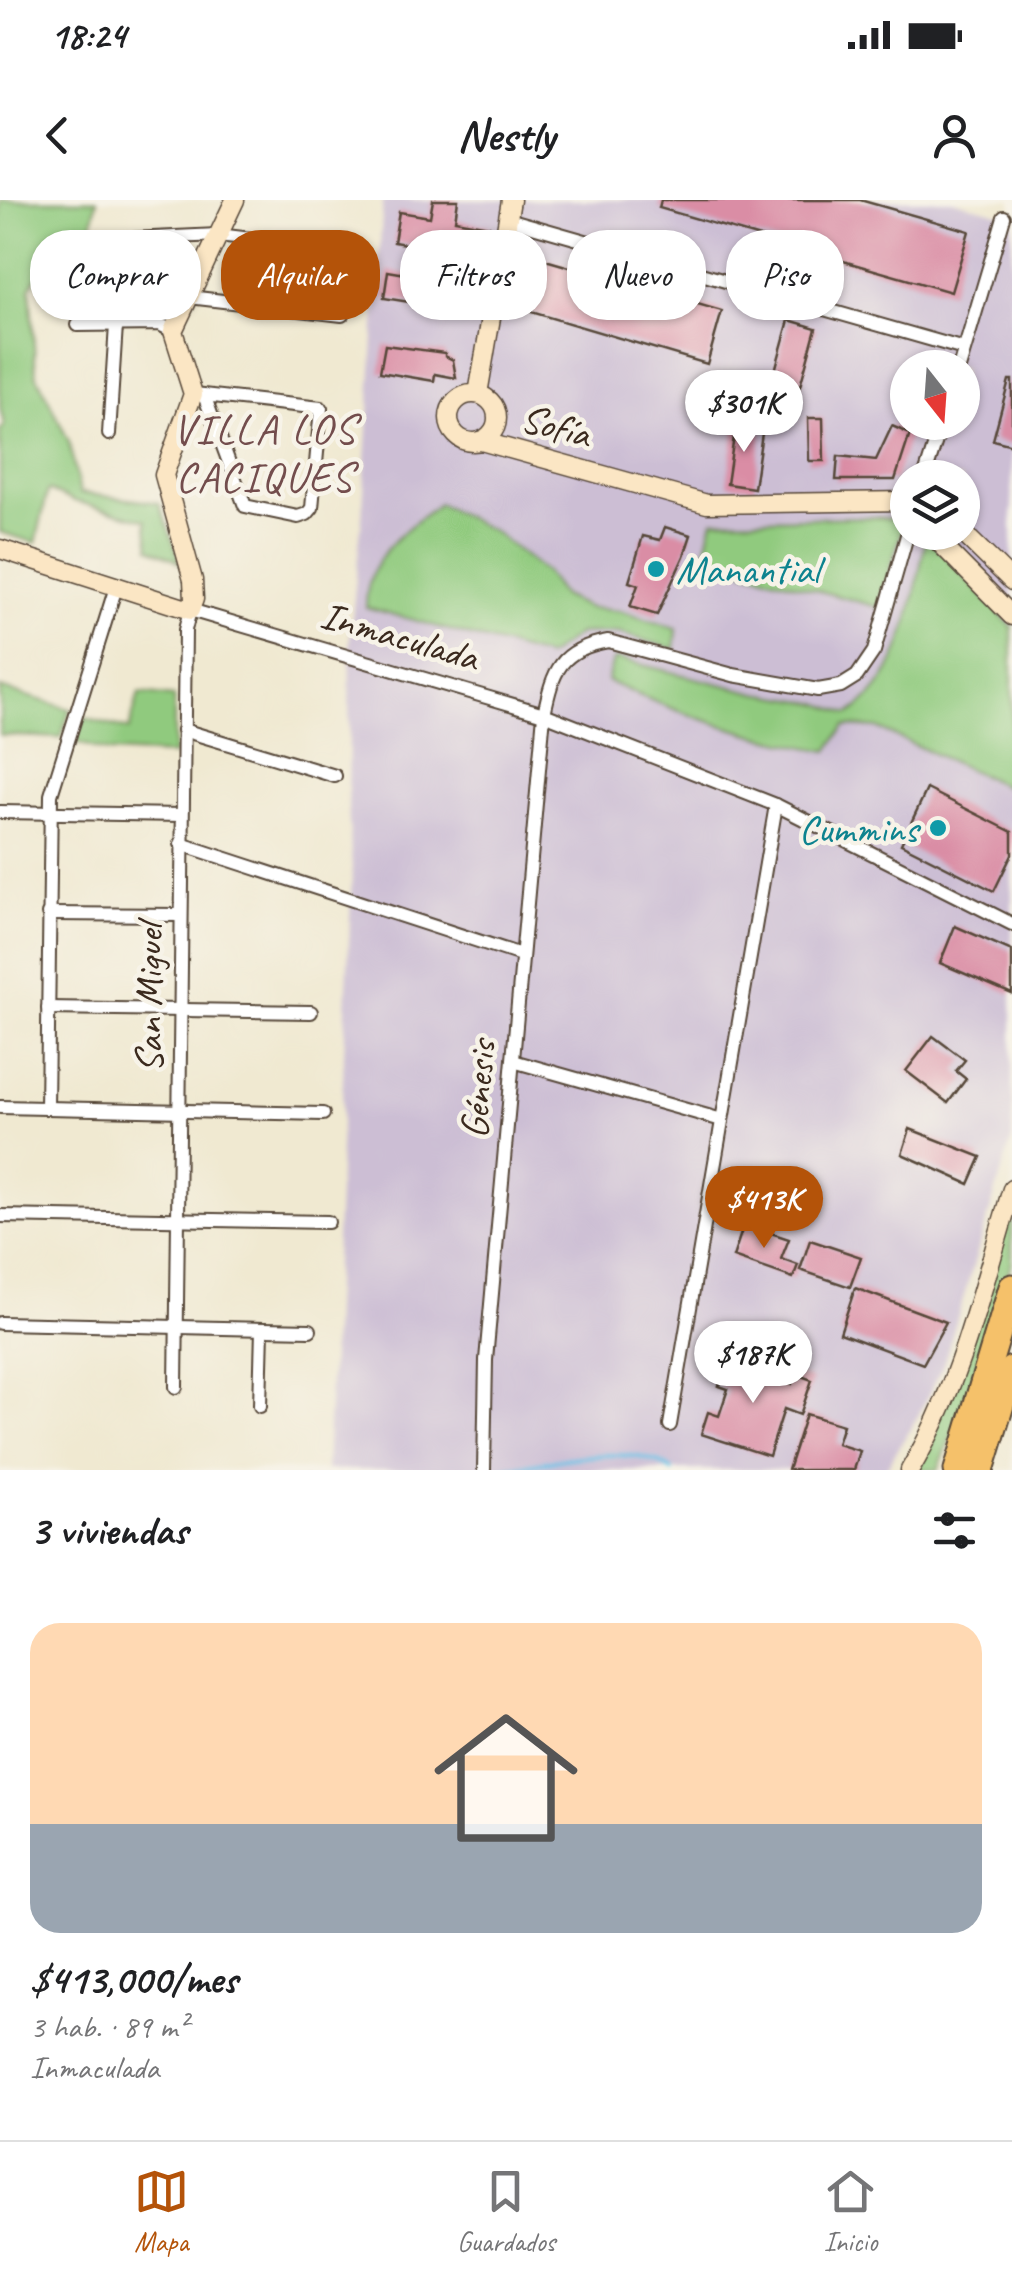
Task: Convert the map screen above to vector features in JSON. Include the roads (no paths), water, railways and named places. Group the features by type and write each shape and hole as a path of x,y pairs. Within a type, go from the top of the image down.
{"highway":[{"path":"957,1470 1012,1287"},
{"path":"943,1470 995,1343"},
{"path":"981,1470 1012,1369"}],"street":[{"path":"201,272 235,200"},
{"path":"478,394 510,210 964,349 1004,217"},
{"path":"201,235 338,248 347,256 342,315 201,298"},
{"path":"173,331 178,320"},
{"path":"76,325 158,324 173,331 198,395 245,506 298,516 308,514 312,508 321,408 198,395"},
{"path":"109,434 116,325"},
{"path":"478,394 492,402 498,416 494,432 473,443 458,438 449,424 449,416 456,401 478,394"},
{"path":"190,610 193,580 164,475 198,395"},
{"name":"Sofía","path":"481,441 707,504 890,502"},
{"name":"Génesis","path":"484,1470 486,1360 544,714 551,678 563,661 580,648 608,642 710,670 818,690 849,682 874,651 903,550"},
{"path":"948,550 1012,616"},
{"path":"980,550 1012,582"},
{"name":"Inmaculada","path":"2,556 544,714 776,805 1012,924"},
{"path":"47,1108 51,795 116,587"},
{"name":"San Miguel","path":"176,1387 184,630 190,610"},
{"path":"183,730 335,776"},
{"path":"670,1425 776,805"},
{"path":"0,812 182,815"},
{"path":"181,844 522,955"},
{"path":"48,914 180,915"},
{"path":"48,1008 311,1012"},
{"path":"513,1061 722,1120"},
{"path":"0,1107 324,1114"},
{"path":"910,1470 951,1385 1012,1189"},
{"path":"0,1216 328,1222"},
{"path":"0,1323 310,1330"},
{"path":"260,1406 262,1329"}],"waterway":[{"path":"506,1468 615,1455 656,1461 672,1470"}],"place":[{"name":"Manantial","path":"656,569"},
{"name":"Cummins","path":"938,828"}],"district":[{"name":"VILLA LOS CACIQUES","path":"265,452"}]}
